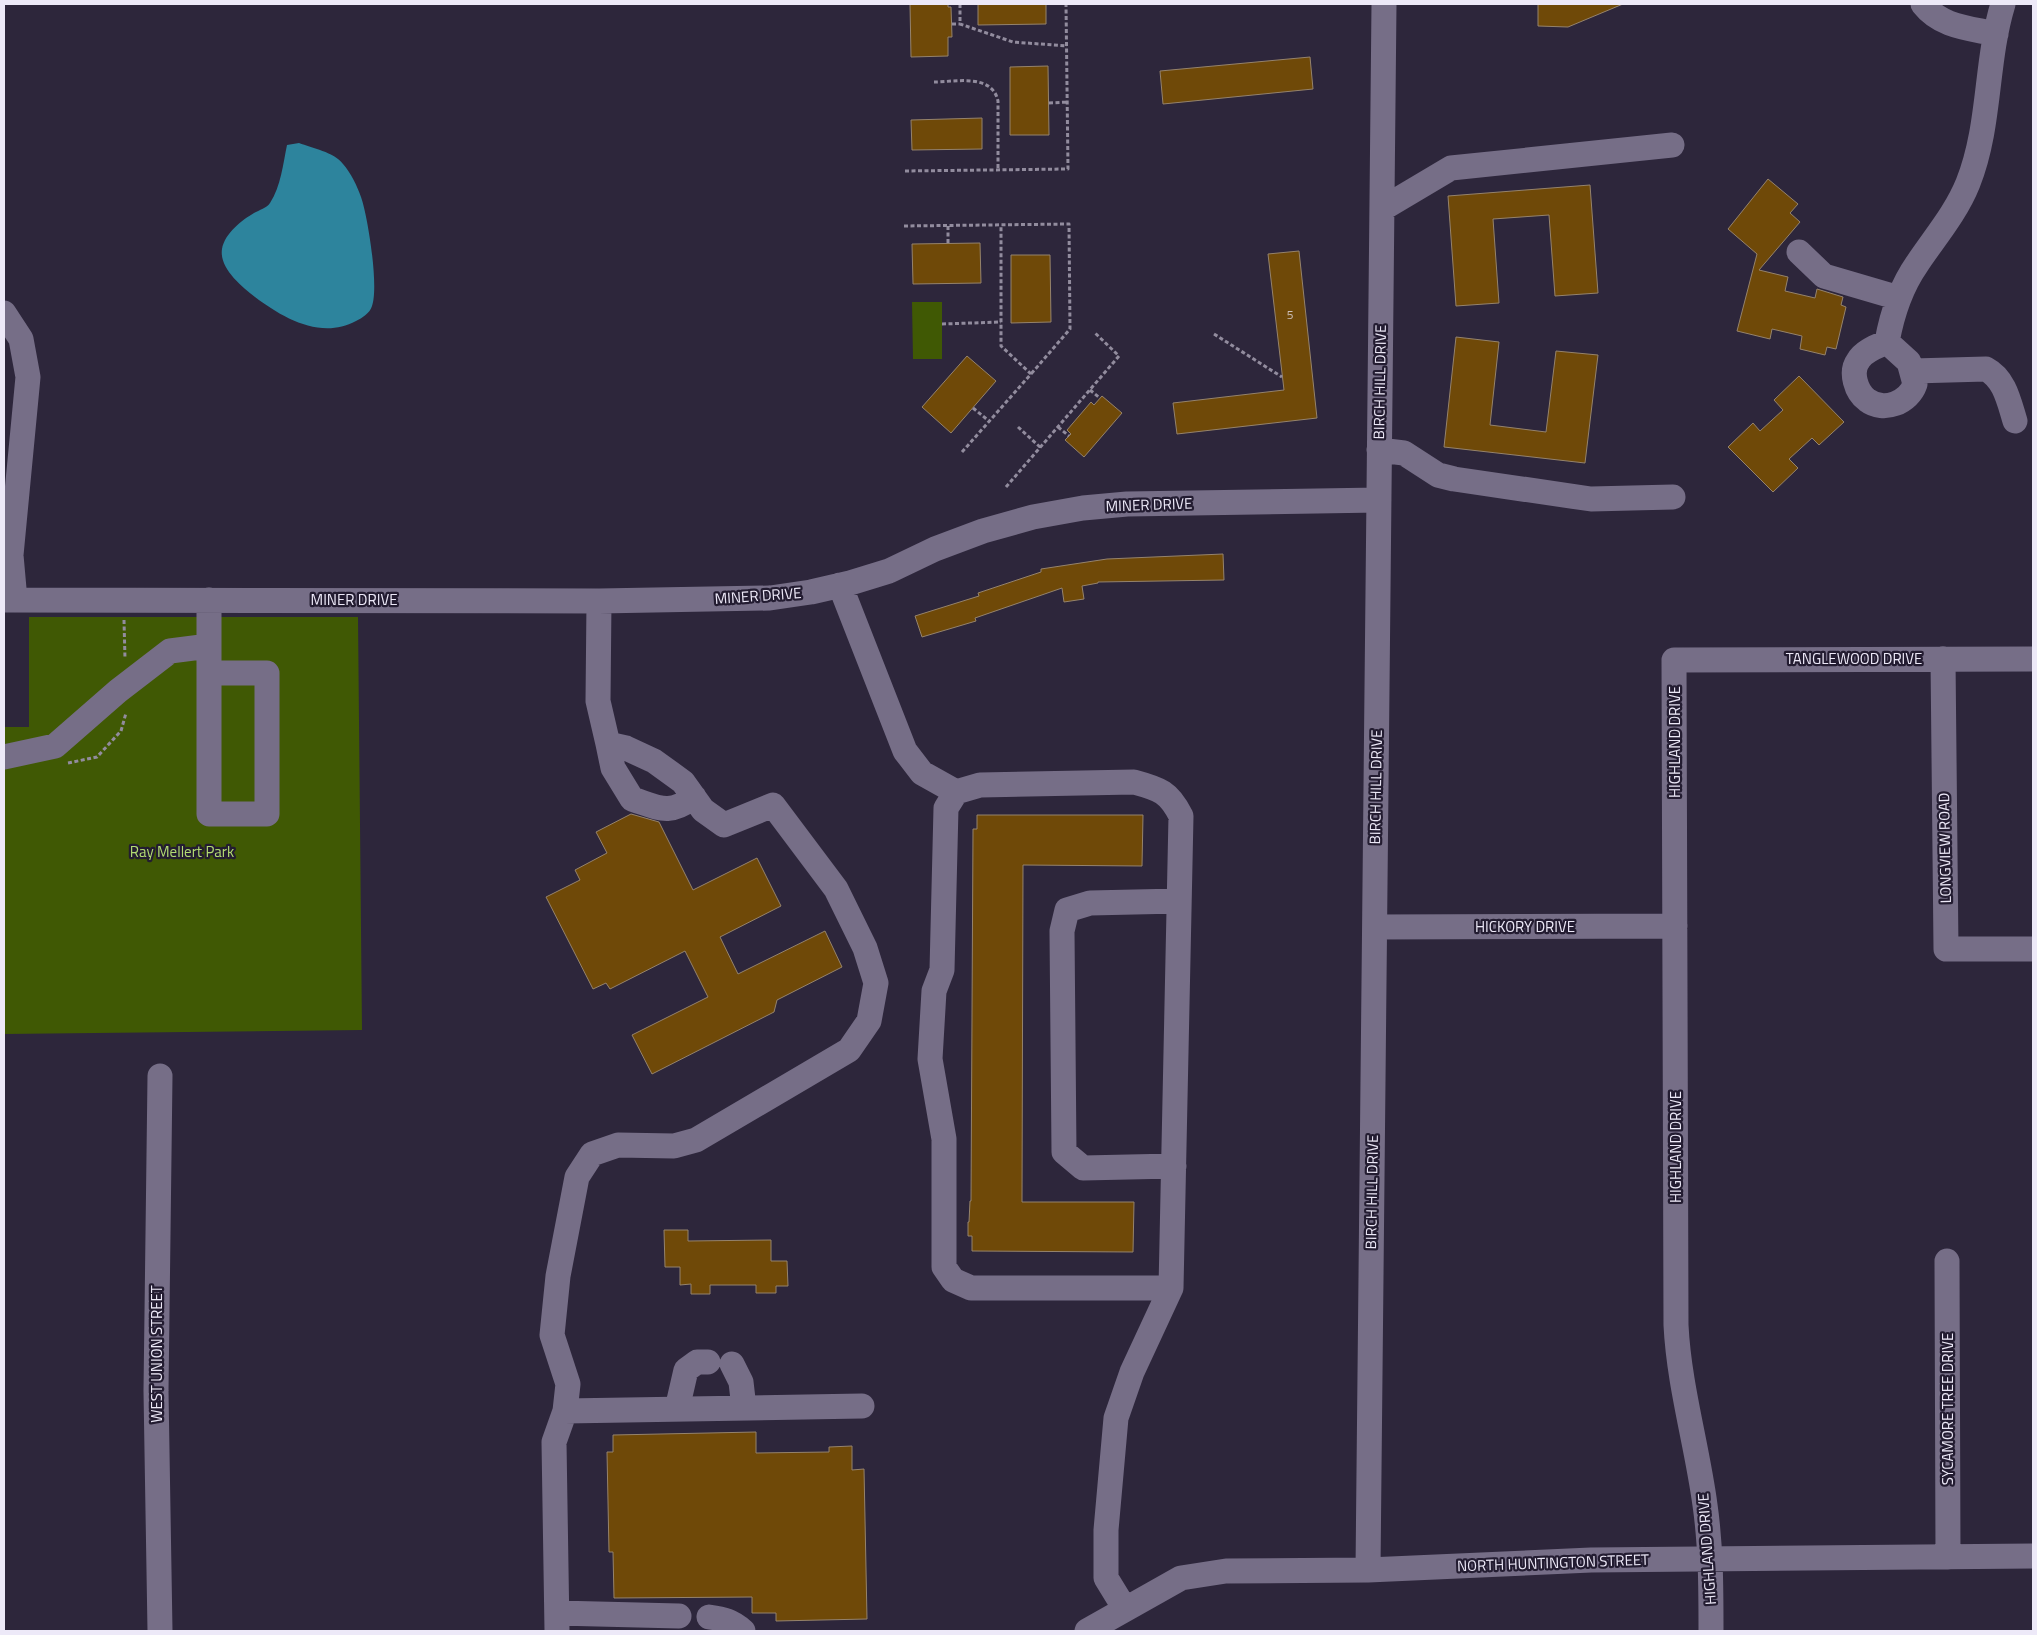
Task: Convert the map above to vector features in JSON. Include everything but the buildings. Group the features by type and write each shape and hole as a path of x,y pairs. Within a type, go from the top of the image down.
{"street":[{"name":"BIRCH HILL DRIVE","path":"1368,1570 1384,4"},
{"path":"1923,4 1935,16 1949,24 1996,34"},
{"path":"1887,342 1892,317 1899,298 1916,265 1954,211 1968,184 1980,149 1986,118 1996,34 2003,4"},
{"path":"1382,209 1451,168 1672,145"},
{"path":"1799,252 1824,276 1899,298"},
{"path":"4,313 21,339 28,377 8,555 9,600"},
{"path":"1887,342 1903,354 1913,371 1915,384 1906,399 1898,403 1878,404 1867,400 1855,378 1858,360 1868,351 1887,342"},
{"path":"1913,371 1986,369 1994,373 2004,388 2015,421"},
{"path":"1379,450 1404,453 1438,475 1454,479 1591,499 1673,496"},
{"name":"MINER DRIVE","path":"9,600 598,602 770,598 840,585 889,571 935,549 984,531 1033,517 1083,508 1127,504 1379,500"},
{"path":"840,585 905,751 922,773 956,792"},
{"path":"209,600 209,646 209,673 209,814 267,814 267,673 209,673"},
{"path":"598,602 598,701 613,768 632,799 662,809 679,809 694,797"},
{"path":"4,757 55,746 118,690 170,651 209,646"},
{"name":"LONGVIEW ROAD","path":"1943,659 1946,949 2033,949"},
{"name":"TANGLEWOOD DRIVE","path":"1674,660 2033,659"},
{"name":"HIGHLAND DRIVE","path":"1674,660 1677,1347 1683,1392 1706,1506 1710,1559 1711,1631"},
{"path":"608,744 626,748 654,761 683,782 703,810 724,825 773,805 836,889 865,948 876,983 869,1021 849,1050 696,1140 674,1146 618,1145 592,1154 577,1177 558,1276 552,1336 568,1384 565,1411 554,1442 557,1622 680,1616"},
{"path":"1125,1608 1106,1578 1106,1530 1116,1418 1132,1372 1171,1288 1181,816 1172,799 1157,788 1134,782 980,785 956,792 946,808 942,970 934,991 930,1059 944,1139 944,1267 953,1280 971,1288 1171,1288"},
{"path":"1174,1166 1083,1168 1064,1152 1062,930 1067,910 1090,903 1179,901"},
{"name":"HICKORY DRIVE","path":"1375,927 1675,926"},
{"name":"WEST UNION STREET","path":"160,1076 156,1391 160,1631"},
{"name":"SYCAMORE TREE DRIVE","path":"1947,1261 1948,1557"},
{"path":"677,1409 686,1370 698,1362 720,1363 741,1382 744,1408"},
{"path":"565,1411 862,1406"},
{"name":"NORTH HUNTINGTON STREET","path":"1087,1631 1181,1578 1217,1572 1368,1570 1591,1560 2033,1556"},
{"path":"709,1617 725,1619 736,1624 743,1631"}],"path":[{"path":"960,4 960,24"},
{"path":"905,171 1068,169 1066,4"},
{"path":"952,24 960,24 1013,42 1066,46"},
{"path":"934,82 980,81 995,92 998,101 998,170"},
{"path":"1048,103 1067,102"},
{"path":"904,226 1069,224 1070,329 962,452"},
{"path":"1001,225 1001,346 1031,374"},
{"path":"948,226 948,243"},
{"path":"942,324 1001,322"},
{"path":"1006,487 1119,356 1094,332"},
{"path":"1214,334 1282,377"},
{"path":"1090,390 1100,398"},
{"path":"973,408 989,421"},
{"path":"1058,426 1069,436"},
{"path":"1018,427 1040,447"}],"green space":[{"path":"912,302 942,302 942,359 913,359"},
{"name":"Ray Mellert Park","path":"29,617 358,617 362,1030 4,1034 4,727 29,727"}],"water":[{"path":"299,143 329,153 339,160 354,180 364,207 372,252 374,297 368,313 358,320 343,326 316,327 290,319 266,305 238,282 227,270 222,256 224,243 230,232 244,219 269,205 279,182 287,145"}]}
